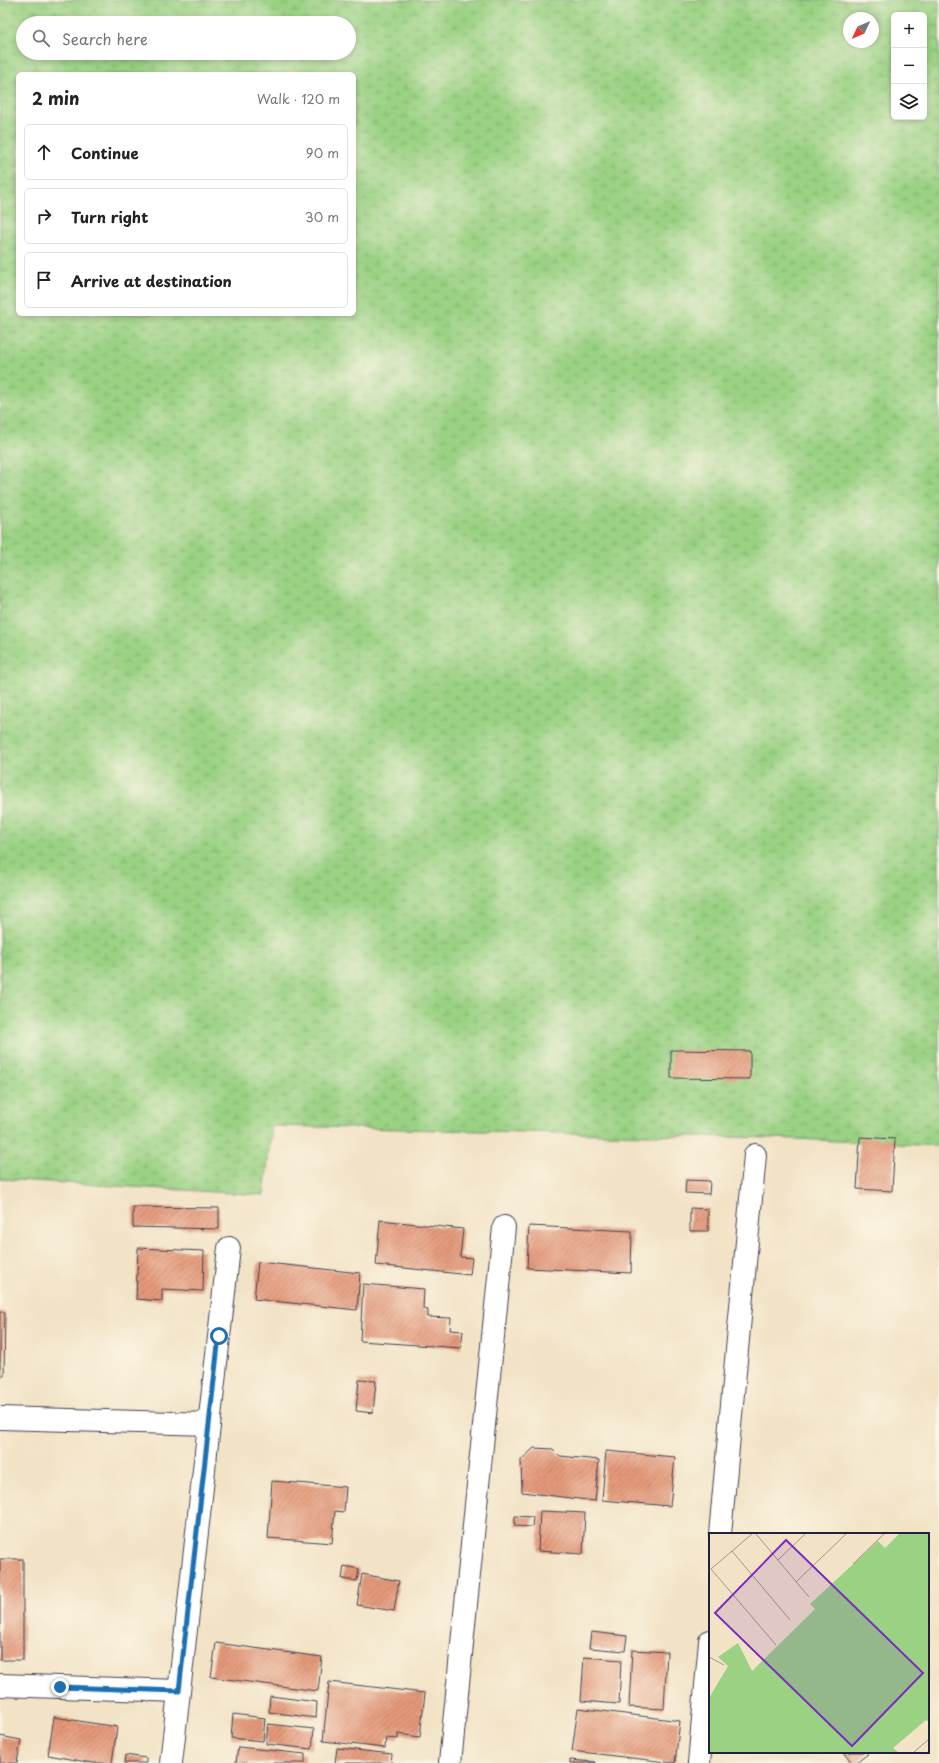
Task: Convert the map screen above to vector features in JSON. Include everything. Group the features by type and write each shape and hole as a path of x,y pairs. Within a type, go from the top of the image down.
{"street":[{"path":"720,1533 755,1155"},
{"path":"450,1763 504,1226"},
{"path":"171,1763 229,1248"},
{"path":"0,1418 210,1424"},
{"path":"699,1763 709,1653"},
{"path":"0,1685 179,1691"}],"green space":[{"path":"0,0 939,0 939,1146 774,1138 272,1126 264,1195 0,1179"}],"building":[{"path":"671,1050 750,1051 750,1079 671,1078"},
{"path":"860,1137 895,1139 892,1191 857,1189"},
{"path":"686,1180 710,1181 709,1194 685,1193"},
{"path":"133,1207 219,1208 219,1229 133,1227"},
{"path":"690,1208 708,1209 708,1231 690,1231"},
{"path":"380,1220 463,1229 460,1257 472,1258 470,1275 376,1265"},
{"path":"529,1226 632,1231 631,1273 527,1268"},
{"path":"138,1248 204,1251 203,1291 162,1289 162,1301 136,1299"},
{"path":"258,1262 360,1273 357,1310 254,1299"},
{"path":"363,1284 424,1289 423,1309 428,1310 428,1317 451,1318 450,1330 463,1331 461,1348 360,1341"},
{"path":"0,1312 5,1312 4,1376 0,1376"},
{"path":"359,1380 376,1381 373,1413 356,1411"},
{"path":"534,1448 553,1449 560,1456 599,1460 595,1501 522,1492 521,1460"},
{"path":"606,1451 675,1457 670,1506 602,1500"},
{"path":"272,1481 346,1487 344,1512 335,1511 332,1543 268,1538"},
{"path":"540,1511 585,1513 583,1554 538,1551"},
{"path":"515,1516 533,1517 532,1527 515,1526"},
{"path":"0,1559 23,1559 23,1660 0,1660"},
{"path":"344,1566 359,1569 357,1581 342,1579"},
{"path":"362,1574 399,1581 394,1611 357,1605"},
{"path":"591,1632 627,1636 625,1651 589,1648"},
{"path":"216,1643 322,1657 318,1691 211,1677"},
{"path":"632,1650 667,1652 664,1709 629,1707"},
{"path":"584,1657 621,1660 619,1704 581,1701"},
{"path":"329,1682 425,1693 420,1737 398,1734 398,1739 386,1738 385,1748 323,1741"},
{"path":"270,1696 317,1702 316,1718 269,1712"},
{"path":"578,1708 680,1721 675,1763 572,1751"},
{"path":"233,1714 265,1718 263,1741 231,1738"},
{"path":"54,1717 117,1727 112,1763 93,1763 48,1755"},
{"path":"268,1724 314,1729 312,1749 266,1744"},
{"path":"0,1736 21,1740 17,1763 0,1763"},
{"path":"238,1747 305,1754 305,1763 236,1763"},
{"path":"337,1748 392,1754 391,1763 335,1763"},
{"path":"845,1753 868,1754 856,1763 852,1763"},
{"path":"125,1755 146,1758 146,1763 124,1763"},
{"path":"570,1760 596,1762 596,1763 570,1763"}],"route":[{"path":"60,1687 179,1691 219,1336"}]}
